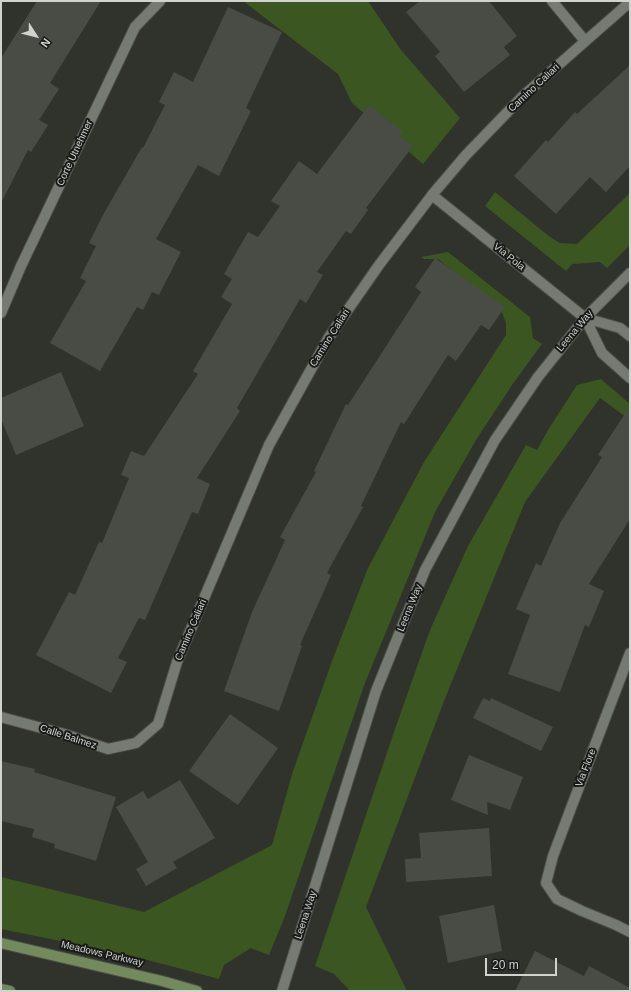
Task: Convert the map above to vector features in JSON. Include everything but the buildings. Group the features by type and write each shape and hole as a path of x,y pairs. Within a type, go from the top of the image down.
{"main road":[{"name":"Meadows Parkway","path":"1,943 162,980 197,991"},
{"path":"1,989 10,991"}],"street":[{"name":"Corte Utnehmer","path":"1,314 24,259 135,27 160,1"},
{"path":"552,1 585,41"},
{"name":"Camino Caliari","path":"136,743 158,724 177,662 269,445 329,337 379,265 432,195 466,155 523,96 630,2"},
{"name":"Via Pola","path":"432,195 585,318"},
{"name":"Leena Way","path":"282,991 376,691 425,570 495,440 538,377 585,318 630,273"},
{"path":"585,318 620,328 630,336"},
{"path":"585,318 602,353 630,378"},
{"name":"Via Flore","path":"630,653 566,822 546,883 557,899 630,932"},
{"name":"Calle Balmez","path":"1,717 64,734 108,749 136,743"}],"green space":[{"path":"243,1 368,1 401,50 460,118 423,164 352,103 338,74"},
{"path":"495,192 550,237 560,243 577,244 630,193 630,245 607,268 600,262 572,264 566,271 485,206"},
{"path":"448,252 530,317 533,338 542,344 512,385 476,440 435,512 365,683 285,916 269,955 251,948 224,965 219,979 129,955 1,929 1,877 144,912 272,845 293,771 332,661 368,568 424,462 506,335 506,323 501,310 438,259 424,259 421,257"},
{"path":"601,379 630,404 630,420 600,398 525,502 444,701 366,907 407,991 350,991 334,974 315,966 430,630 468,546 526,445 537,450 577,385"}]}
